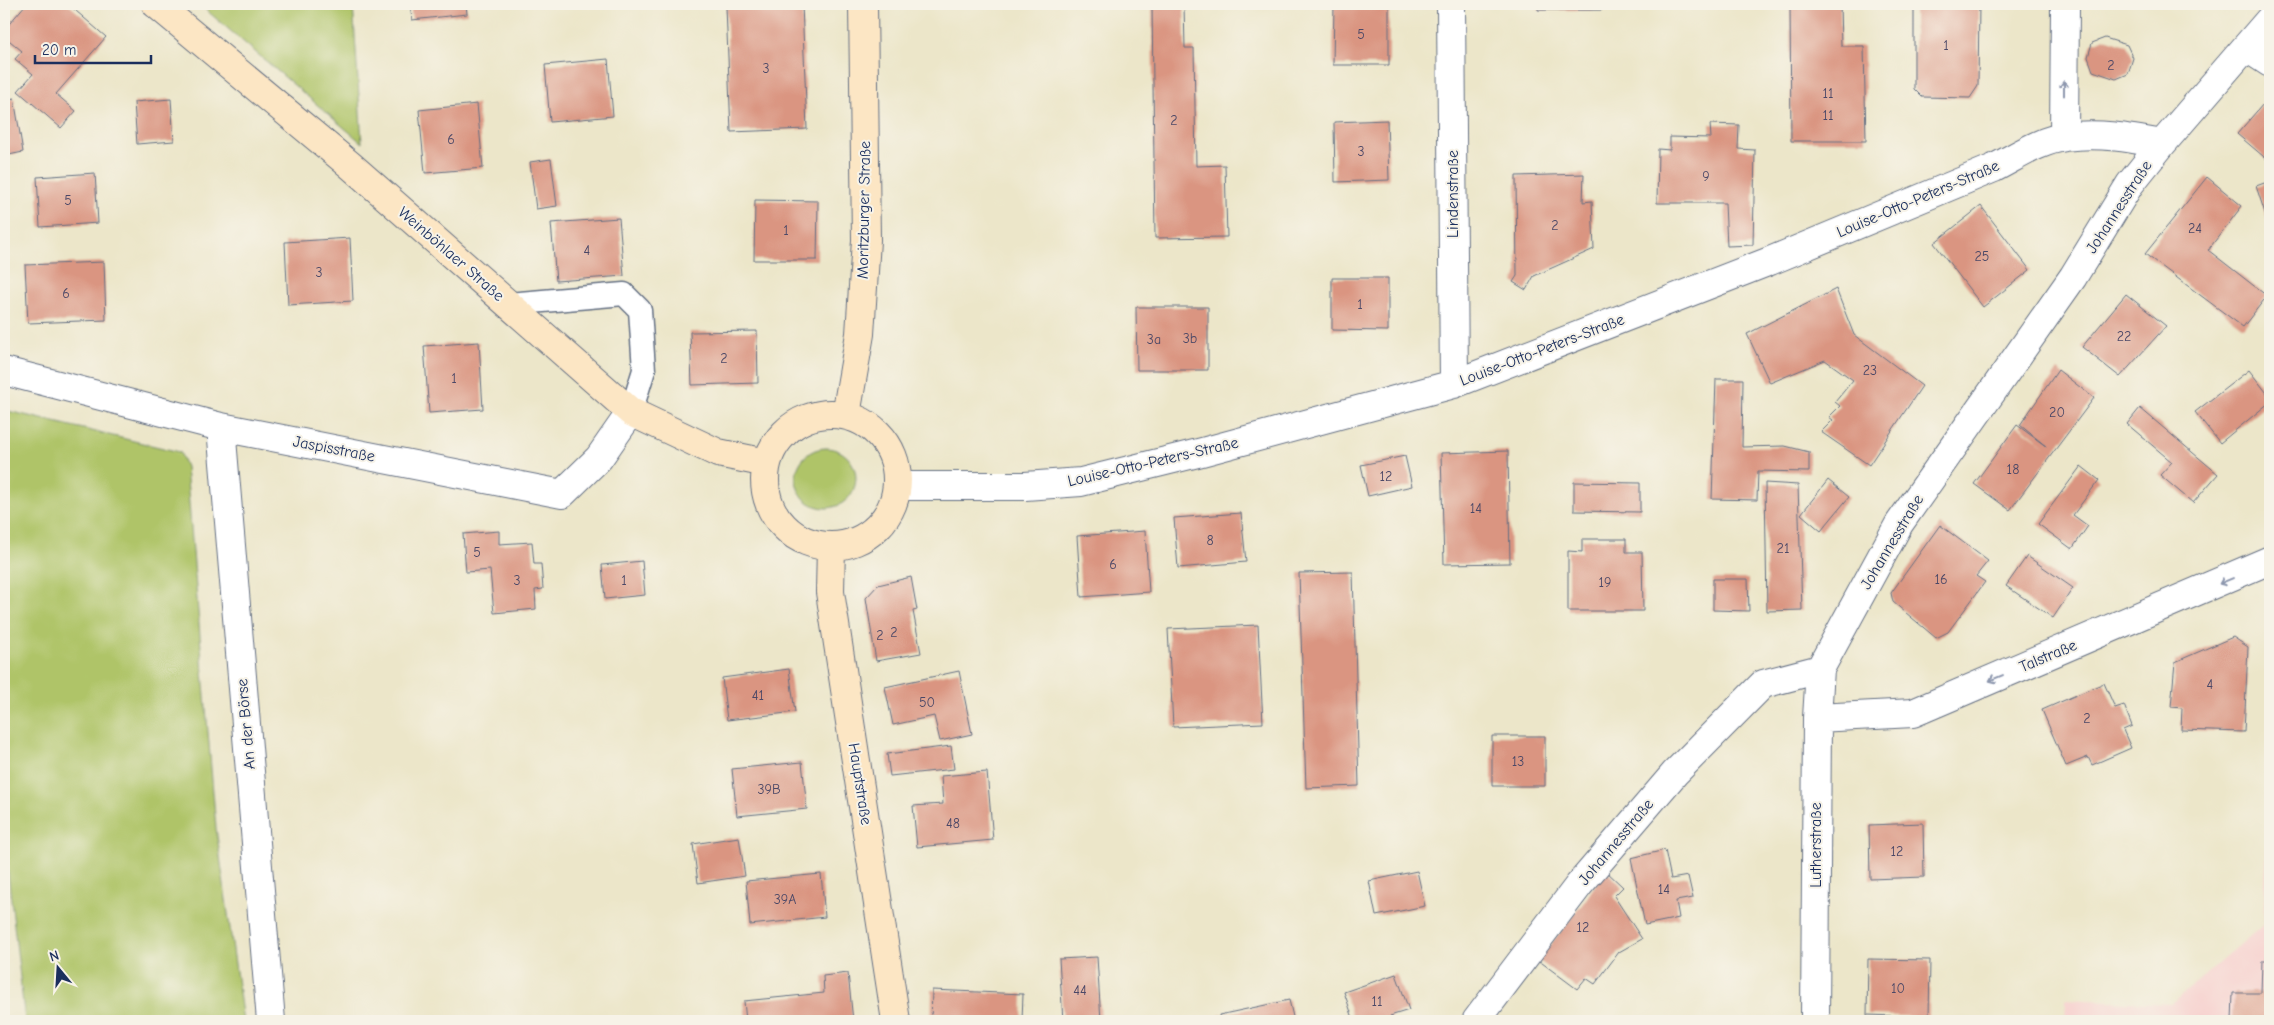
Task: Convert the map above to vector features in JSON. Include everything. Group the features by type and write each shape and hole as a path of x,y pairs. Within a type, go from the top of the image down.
{"main road":[{"name":"Weinböhlaer Straße","path":"156,4 350,166 631,412 718,454 767,463"},
{"name":"Moritzburger Straße","path":"846,415 860,334 866,240 863,4"},
{"path":"826,414 846,415 864,422 879,433 890,448 897,467 898,486 893,505 882,522 868,535 850,543 831,546 811,543 793,534 779,520 769,503 765,483 767,463 775,444 788,429 806,419 826,414"},
{"name":"Hauptstraße","path":"831,546 830,592 896,1021"}],"street":[{"name":"Lindenstraße","path":"1451,4 1454,384"},
{"path":"2064,4 2064,137"},
{"name":"Johannesstraße","path":"1476,1021 1579,885 1675,773 1763,684 1820,669 1899,524 2064,290 2130,184 2270,19"},
{"path":"2247,48 2270,63"},
{"name":"Louise-Otto-Peters-Straße","path":"898,486 1025,486 1081,482 1202,452 1454,384 1770,261 1994,168 2028,150 2064,137 2112,135 2162,144"},
{"name":"Jaspisstraße","path":"4,372 221,427 562,494 599,458 631,412"},
{"name":"An der Börse","path":"221,427 271,1021"},
{"name":"Talstraße","path":"1817,718 1913,713 2270,560"},
{"name":"Lutherstraße","path":"1815,1021 1817,718 1820,669"}],"lane":[{"path":"508,304 624,294 640,310 644,370 631,412"}],"shaded area":[{"path":"2270,780 2270,1021 2065,1021 2066,999 2171,1004 2263,925"}],"green space":[{"path":"199,4 353,4 362,143"},
{"path":"4,410 180,452 186,467 216,828 243,1021 25,1021 4,838"},
{"path":"820,448 832,448 843,453 851,461 856,472 854,490 843,503 832,508 820,508 809,503 801,495 796,484 796,472 801,461 809,453"}],"building":[{"path":"26,4 68,4 106,37 56,94 76,111 61,128 18,91 33,74 15,59 22,51 4,36 4,30"},
{"path":"410,4 466,4 467,14 412,20"},
{"path":"802,4 807,129 731,132 726,7"},
{"path":"1334,4 1389,4 1389,65 1333,65"},
{"path":"1538,4 1602,4 1602,10 1538,10"},
{"path":"1790,4 1840,4 1841,46 1864,46 1866,141 1791,141"},
{"path":"1914,4 1979,4 1978,86 1970,98 1922,97 1914,89"},
{"path":"1184,5 1185,48 1194,48 1196,166 1225,165 1227,237 1155,238 1152,6"},
{"path":"2105,38 2127,45 2133,58 2128,74 2116,79 2093,71 2088,57 2092,43"},
{"path":"608,59 613,116 550,122 545,65"},
{"path":"2270,96 2270,162 2237,134"},
{"path":"14,98 23,152 4,156 4,100"},
{"path":"171,99 174,141 137,144 134,102"},
{"path":"477,104 483,168 425,173 419,110"},
{"path":"1387,120 1389,180 1335,182 1334,122"},
{"path":"1710,124 1739,125 1738,149 1755,150 1753,245 1727,246 1725,203 1657,203 1658,149 1670,150 1670,137 1711,138"},
{"path":"551,159 557,206 536,209 530,162"},
{"path":"95,173 98,223 40,227 37,177"},
{"path":"1584,174 1583,202 1592,201 1594,249 1534,276 1526,290 1513,282 1517,276 1516,176"},
{"path":"2207,177 2242,206 2208,250 2267,296 2243,327 2145,254"},
{"path":"2270,181 2270,228 2256,186"},
{"path":"755,200 818,201 817,260 754,260"},
{"path":"1981,206 2030,270 1983,307 1934,243"},
{"path":"619,218 624,276 556,281 551,223"},
{"path":"350,238 353,301 288,305 285,242"},
{"path":"104,262 106,320 28,323 25,265"},
{"path":"1332,278 1388,278 1388,331 1332,330"},
{"path":"1836,289 1854,335 1922,386 1869,465 1821,432 1833,420 1829,417 1840,406 1835,402 1853,380 1825,360 1770,383 1747,334"},
{"path":"2126,294 2166,326 2120,377 2082,347"},
{"path":"1136,307 1208,307 1208,370 1137,370"},
{"path":"757,331 758,383 692,385 690,332"},
{"path":"479,342 483,409 429,413 424,346"},
{"path":"2058,370 2094,398 2010,510 1974,484 2017,425 2047,447 2020,425"},
{"path":"2249,370 2270,397 2270,402 2220,443 2195,412"},
{"path":"1716,379 1743,379 1742,447 1785,446 1809,452 1809,472 1758,471 1757,500 1712,499"},
{"path":"2140,408 2218,474 2193,503 2160,475 2172,462 2127,424"},
{"path":"1508,451 1510,563 1444,564 1441,453"},
{"path":"1405,456 1412,486 1368,496 1361,465"},
{"path":"2081,466 2099,480 2073,515 2088,526 2072,549 2038,524"},
{"path":"1828,480 1849,497 1821,531 1801,514"},
{"path":"1574,482 1640,483 1640,512 1574,511"},
{"path":"1765,483 1798,485 1802,610 1767,611"},
{"path":"1241,513 1246,562 1178,568 1174,518"},
{"path":"1940,525 1988,561 1976,576 1985,582 1948,632 1936,638 1893,602 1891,593"},
{"path":"499,531 499,544 532,542 534,564 541,564 543,589 535,590 536,609 494,613 490,570 466,572 463,534"},
{"path":"1145,531 1149,592 1081,597 1077,536"},
{"path":"1582,539 1626,539 1626,552 1642,552 1643,611 1568,611 1568,551 1582,552"},
{"path":"2027,556 2073,588 2053,618 2006,586"},
{"path":"642,561 645,595 605,599 602,565"},
{"path":"1353,572 1359,786 1306,788 1299,573"},
{"path":"911,577 917,610 913,611 921,653 876,661 866,598 878,585"},
{"path":"1713,579 1748,579 1749,611 1713,610"},
{"path":"1258,625 1263,723 1173,727 1168,629"},
{"path":"2233,637 2248,647 2244,732 2181,730 2182,708 2171,707 2175,662"},
{"path":"789,669 795,712 727,720 722,678"},
{"path":"959,671 972,734 940,741 934,716 893,725 885,687"},
{"path":"2104,683 2115,708 2124,705 2132,726 2123,730 2131,748 2092,765 2088,757 2066,766 2042,710"},
{"path":"1492,736 1545,736 1545,786 1492,786"},
{"path":"951,746 954,769 890,776 887,754"},
{"path":"802,762 807,809 737,816 732,769"},
{"path":"987,772 993,840 917,847 913,806 943,804 941,776"},
{"path":"1923,823 1924,877 1870,879 1869,825"},
{"path":"739,837 745,876 698,883 693,844"},
{"path":"1665,850 1671,879 1688,876 1693,898 1676,901 1679,918 1645,925 1631,858"},
{"path":"1605,870 1623,887 1614,896 1642,939 1619,952 1595,984 1586,978 1577,989 1538,960 1584,902"},
{"path":"1417,871 1425,906 1376,916 1369,881"},
{"path":"821,874 825,917 750,925 746,881"},
{"path":"1097,957 1101,1021 1063,1021 1059,959"},
{"path":"1868,959 1930,960 1929,1017 1867,1015"},
{"path":"2262,961 2270,961 2270,1021 2232,1021 2233,993 2261,993"},
{"path":"848,973 853,1021 746,1021 744,1001 824,993 823,976"},
{"path":"1396,974 1409,1010 1390,1016 1392,1021 1354,1021 1344,992"},
{"path":"932,990 1023,994 1022,1021 931,1021"},
{"path":"1289,1000 1294,1021 1220,1021 1219,1015"}]}
